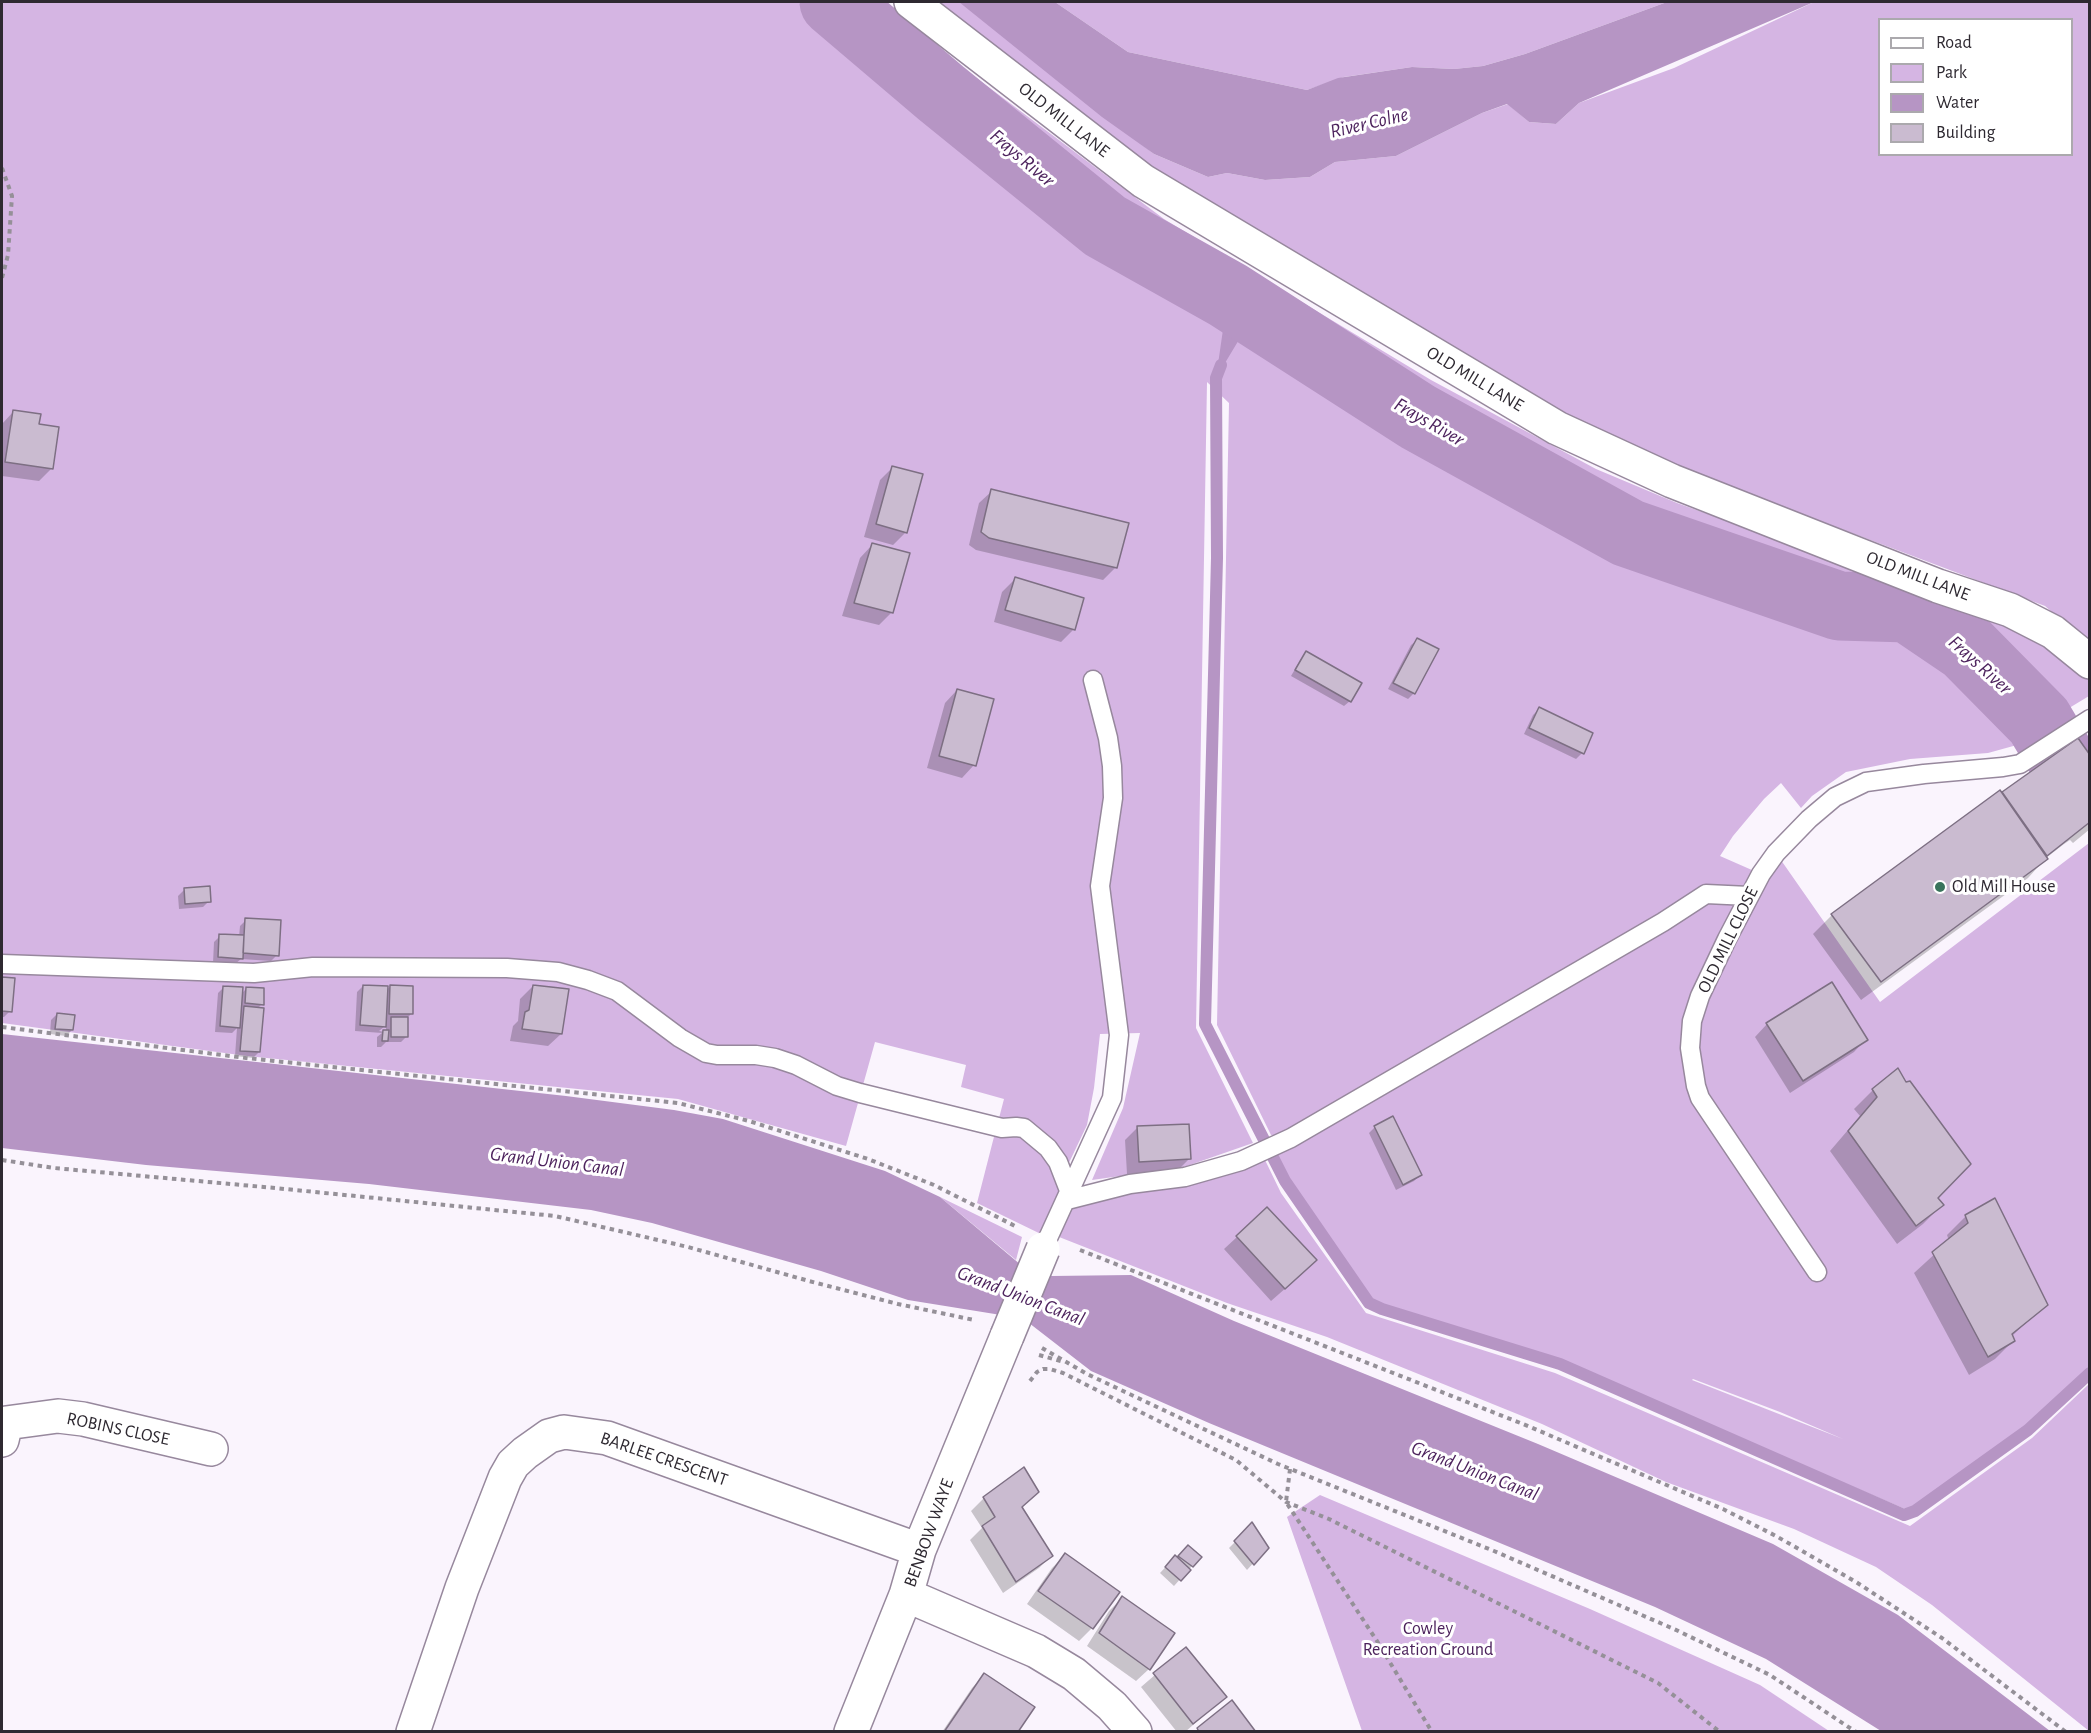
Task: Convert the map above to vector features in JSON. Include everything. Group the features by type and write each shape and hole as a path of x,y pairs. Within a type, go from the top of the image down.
{"street":[{"name":"OLD MILL LANE","path":"911,2 1143,181 1557,428 1672,481 1938,585 2010,610 2052,632 2090,662"},
{"name":"BENBOW WAYE","path":"851,1731 906,1595 919,1550 1007,1336 1039,1239"},
{"name":"ROBINS CLOSE","path":"2,1440 6,1423 58,1416 83,1419 211,1449"},
{"name":"BARLEE CRESCENT","path":"412,1731 462,1588 505,1478 513,1464 549,1436 564,1432 607,1438 919,1550"},
{"path":"906,1595 1036,1651 1074,1674 1112,1706 1134,1731"}],"lane":[{"path":"1039,1239 1068,1196 1112,1098 1119,1035 1100,886 1113,798 1112,766 1108,738 1093,680"},
{"name":"OLD MILL CLOSE","path":"1817,1272 1700,1098 1693,1073 1690,1048 1692,1021 1700,996 1749,896 1776,853 1792,836 1822,806 1850,789 1866,782 2003,767 2026,761 2090,719"},
{"path":"1068,1196 1130,1184 1185,1177 1241,1161 1291,1138 1663,922 1706,894 1749,896"},
{"path":"2,964 254,973 313,967 507,968 558,972 588,980 617,992 680,1038 706,1053 775,1058 796,1065 837,1086 860,1093 1002,1128 1024,1128 1048,1148 1058,1162 1068,1196"}],"path":[{"path":"2,168 12,196 9,255 2,278"},
{"path":"2,1026 246,1058 678,1103 749,1121 868,1159 934,1185 1039,1239 1063,1244 1134,1270 1523,1424 1723,1509 1776,1536 1856,1582 1933,1631 2066,1731"},
{"path":"1063,1373 1236,1460 1286,1502 1377,1641 1432,1731"},
{"path":"1286,1502 1290,1469"},
{"path":"1286,1502 1329,1519 1658,1683 1720,1731"}],"green space":[{"path":"2,2 797,2 816,12 959,135 1097,234 1377,401 1627,541 1835,615 1907,619 1977,667 2019,706 2034,730 2035,740 1988,753 1910,759 1846,772 1812,796 1801,808 1781,783 1764,799 1733,836 1720,856 1761,874 1776,853 1880,1002 2089,843 2089,1369 2025,1429 1912,1507 1905,1509 1559,1361 1371,1301 1288,1181 1272,1149 1291,1138 1271,1135 1217,1025 1229,403 1207,382 1196,1028 1253,1143 1184,1167 1092,1180 1123,1108 1140,1033 1100,1034 1087,1125 1066,1169 1060,1152 998,1122 1004,1099 961,1087 966,1065 875,1042 846,1146 678,1099 247,1056 2,1023","holes":["1393,1116 1421,1175 1403,1185 1374,1126","1692,1380 1780,1412 1843,1439"]},
{"path":"849,2 878,2 1164,219 1431,380 1596,469 1677,503 1895,581 2047,639 2089,677 2089,696 2046,722 2021,689 2009,650 1979,632 1912,599 1840,593 1631,515 1432,408 1269,307 1089,201 896,44"},
{"path":"928,2 960,2 1154,154 1208,177 1227,173 1265,180 1310,177 1335,162 1396,156 1482,113 1508,104 1529,122 1556,124 1579,103 1674,68 1814,2 2089,2 2089,644 2045,606 1627,448 1559,418 1194,198"},
{"path":"1055,2 1667,2 1525,54 1483,66 1454,69 1412,67 1344,77 1307,90 1128,52"},
{"path":"996,1129 1015,1130 1046,1151 1065,1195 1045,1236 977,1203"},
{"path":"1265,1160 1281,1193 1366,1313 1555,1373 1910,1526 2032,1438 2089,1384 2089,1731 1932,1605 1876,1567 1794,1529 1666,1482 1542,1424 1327,1337 1227,1303 1054,1235 1077,1197 1189,1186"},
{"path":"940,1197 1022,1237 1016,1260"},
{"name":"Cowley Recreation Ground","path":"1320,1495 1590,1609 1760,1685 1829,1731 1362,1731 1287,1517"}],"water":[{"name":"River Colne","path":"959,2 1055,2 1128,52 1307,90 1338,78 1412,67 1454,69 1483,66 1525,54 1667,2 1814,2 1579,103 1556,124 1529,122 1507,104 1482,113 1396,156 1335,162 1310,177 1265,180 1227,173 1208,177 1154,154 1102,117"},
{"path":"1228,295 1255,313 1216,378"},
{"name":"Grand Union Canal","path":"2,1034 674,1110 723,1119 885,1171 940,1197 1021,1265 1052,1276 1131,1275 1234,1321 1538,1444 1773,1544 1898,1615 2050,1731 1881,1731 1766,1659 1655,1607 1209,1423 1091,1371 1029,1323 1001,1315 908,1300 821,1271 652,1223 591,1210 369,1184 146,1165 2,1148"}],"building":[{"path":"13,410 41,414 39,424 59,427 53,469 5,462"},
{"path":"892,466 923,474 907,533 876,524"},
{"path":"991,489 1129,523 1117,568 989,538 981,532"},
{"path":"872,543 910,553 893,613 854,603"},
{"path":"1015,577 1084,598 1075,630 1005,610"},
{"path":"1417,638 1439,649 1415,694 1393,683"},
{"path":"1306,651 1362,683 1351,702 1295,670"},
{"path":"957,689 994,699 976,766 939,756"},
{"path":"1539,707 1593,733 1584,754 1529,728"},
{"path":"2078,738 2090,755 2090,822 2047,856 2002,792"},
{"name":"Old Mill House","path":"2000,790 2048,859 1881,982 1831,914"},
{"path":"210,886 211,902 185,904 184,888"},
{"path":"245,918 281,920 279,956 243,953"},
{"path":"219,934 244,935 243,959 218,957"},
{"path":"2,977 15,978 12,1012 2,1011"},
{"path":"1832,982 1868,1040 1803,1081 1766,1023"},
{"path":"363,985 388,986 386,1027 360,1025"},
{"path":"390,985 413,986 413,1014 389,1014"},
{"path":"533,985 569,989 562,1034 522,1029 525,1012 529,1010"},
{"path":"223,986 243,987 240,1028 220,1026"},
{"path":"246,987 264,988 264,1005 245,1003"},
{"path":"244,1006 264,1008 260,1052 240,1051"},
{"path":"57,1013 75,1015 73,1030 55,1029"},
{"path":"391,1017 408,1017 408,1037 391,1037"},
{"path":"383,1030 389,1030 388,1041 382,1041"},
{"path":"1898,1068 1906,1082 1910,1081 1971,1164 1938,1198 1944,1205 1916,1226 1848,1131 1877,1097 1872,1089"},
{"path":"1393,1116 1422,1175 1403,1185 1374,1126"},
{"path":"1189,1124 1191,1159 1139,1162 1137,1126"},
{"path":"1995,1198 2048,1305 2012,1334 2015,1341 1988,1357 1932,1252 1968,1223 1965,1215"},
{"path":"1267,1207 1317,1260 1285,1289 1236,1236"},
{"path":"1024,1467 1039,1492 1022,1507 1053,1556 1016,1582 982,1526 995,1517 983,1497"},
{"path":"1252,1522 1269,1548 1254,1565 1234,1541"},
{"path":"1188,1545 1202,1557 1193,1567 1178,1556"},
{"path":"1065,1553 1120,1592 1093,1629 1038,1591"},
{"path":"1175,1555 1191,1570 1181,1581 1165,1567"},
{"path":"1122,1596 1175,1633 1150,1670 1099,1633"},
{"path":"1186,1647 1227,1697 1193,1724 1153,1673"},
{"path":"984,1673 1035,1707 1018,1732 944,1732"},
{"path":"1232,1700 1256,1732 1199,1732 1197,1728"}],"waterway":[{"name":"Frays River","path":"834,2 941,93 1105,226 1228,295 1418,417 1628,533 1839,606 1908,608 1967,648 2039,721 2058,753"},
{"path":"1221,365 1216,378 1217,558 1205,1024 1285,1181 1369,1303 1560,1364 1904,1515 1915,1511 2028,1430 2090,1373"}],"place":[{"name":"Old Mill House","path":"1940,887"}]}
